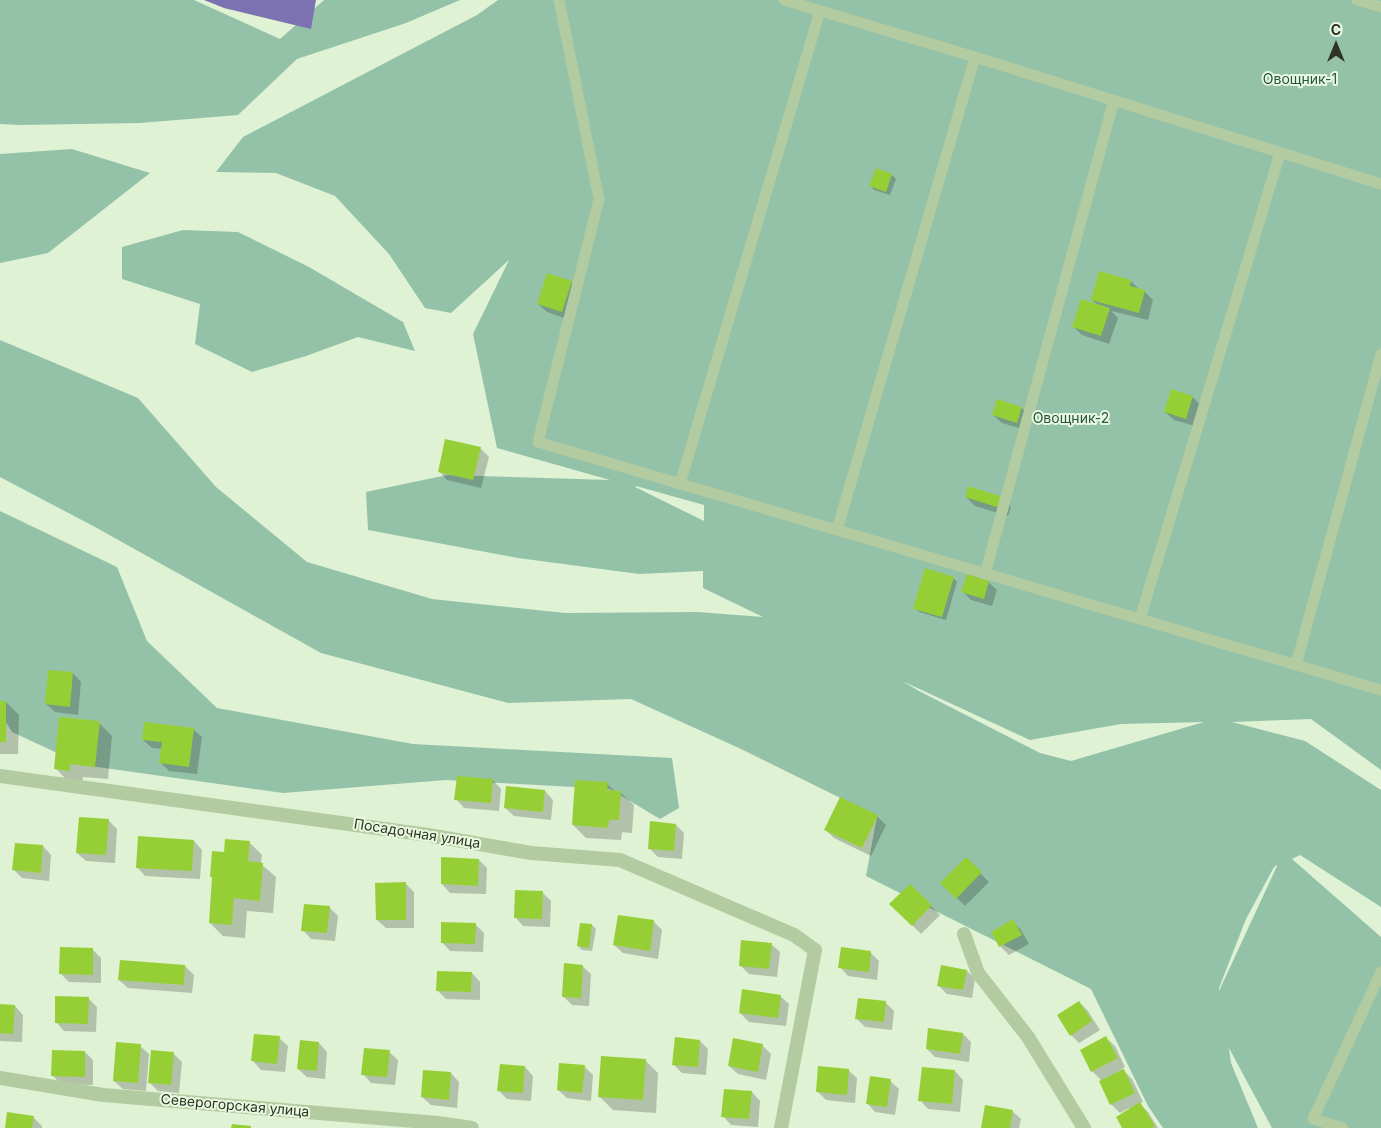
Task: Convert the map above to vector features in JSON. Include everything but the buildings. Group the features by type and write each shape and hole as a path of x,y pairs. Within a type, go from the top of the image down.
{"street":[{"name":"Посадочная улица","path":"0,776 428,835 531,853 620,860 794,935 815,950 781,1128"},
{"path":"964,934 978,973 1028,1037 1084,1128"},
{"name":"Северогорская улица","path":"0,1078 103,1096 428,1122 472,1128"}],"lane":[{"path":"559,0 599,199 538,442 1381,690"},
{"path":"784,0 976,57 1381,184"},
{"path":"1357,0 1381,7"},
{"path":"680,484 820,12"},
{"path":"837,530 976,57"},
{"path":"986,574 1114,100"},
{"path":"1140,619 1280,153"},
{"path":"1296,665 1381,354"},
{"path":"1344,1128 1313,1119 1381,972"}],"green space":[{"path":"0,0 194,0 280,39 324,0 460,0 406,23 297,59 238,115 140,123 20,125 0,124"},
{"path":"498,0 1381,0 1381,770 1311,719 1232,722 1305,741 1381,790 1381,907 1300,855 1292,859 1381,937 1381,1128 1272,1128 1229,1048 1231,1063 1258,1128 1163,1128 1148,1106 1091,989 866,876 877,816 741,749 631,699 508,703 321,653 95,527 0,477 0,340 138,398 216,487 307,562 432,599 565,613 698,612 763,617 703,588 703,571 639,574 518,558 368,530 366,492 447,475 610,480 497,448 473,334 509,260 451,313 425,308 389,254 335,196 276,173 216,172 243,137 477,15","holes":["635,487 704,505 704,521","902,681 1030,740 1121,724 1204,722 1071,761 1040,753","1277,865 1219,991 1246,919 1274,867"]},
{"path":"72,149 150,173 48,253 0,263 0,154"},
{"path":"183,230 238,232 309,267 403,322 415,351 358,337 306,356 252,372 195,344 200,304 122,279 122,247"},
{"path":"0,511 117,567 147,641 217,708 413,744 672,758 679,808 660,819 610,789 446,780 283,793 83,765 12,732 0,712"}],"shaded area":[{"path":"204,0 316,0 311,29 224,8"}],"park label":[{"name":"Овощник-1","path":"1300,80"},
{"name":"Овощник-2","path":"1071,419"}]}
